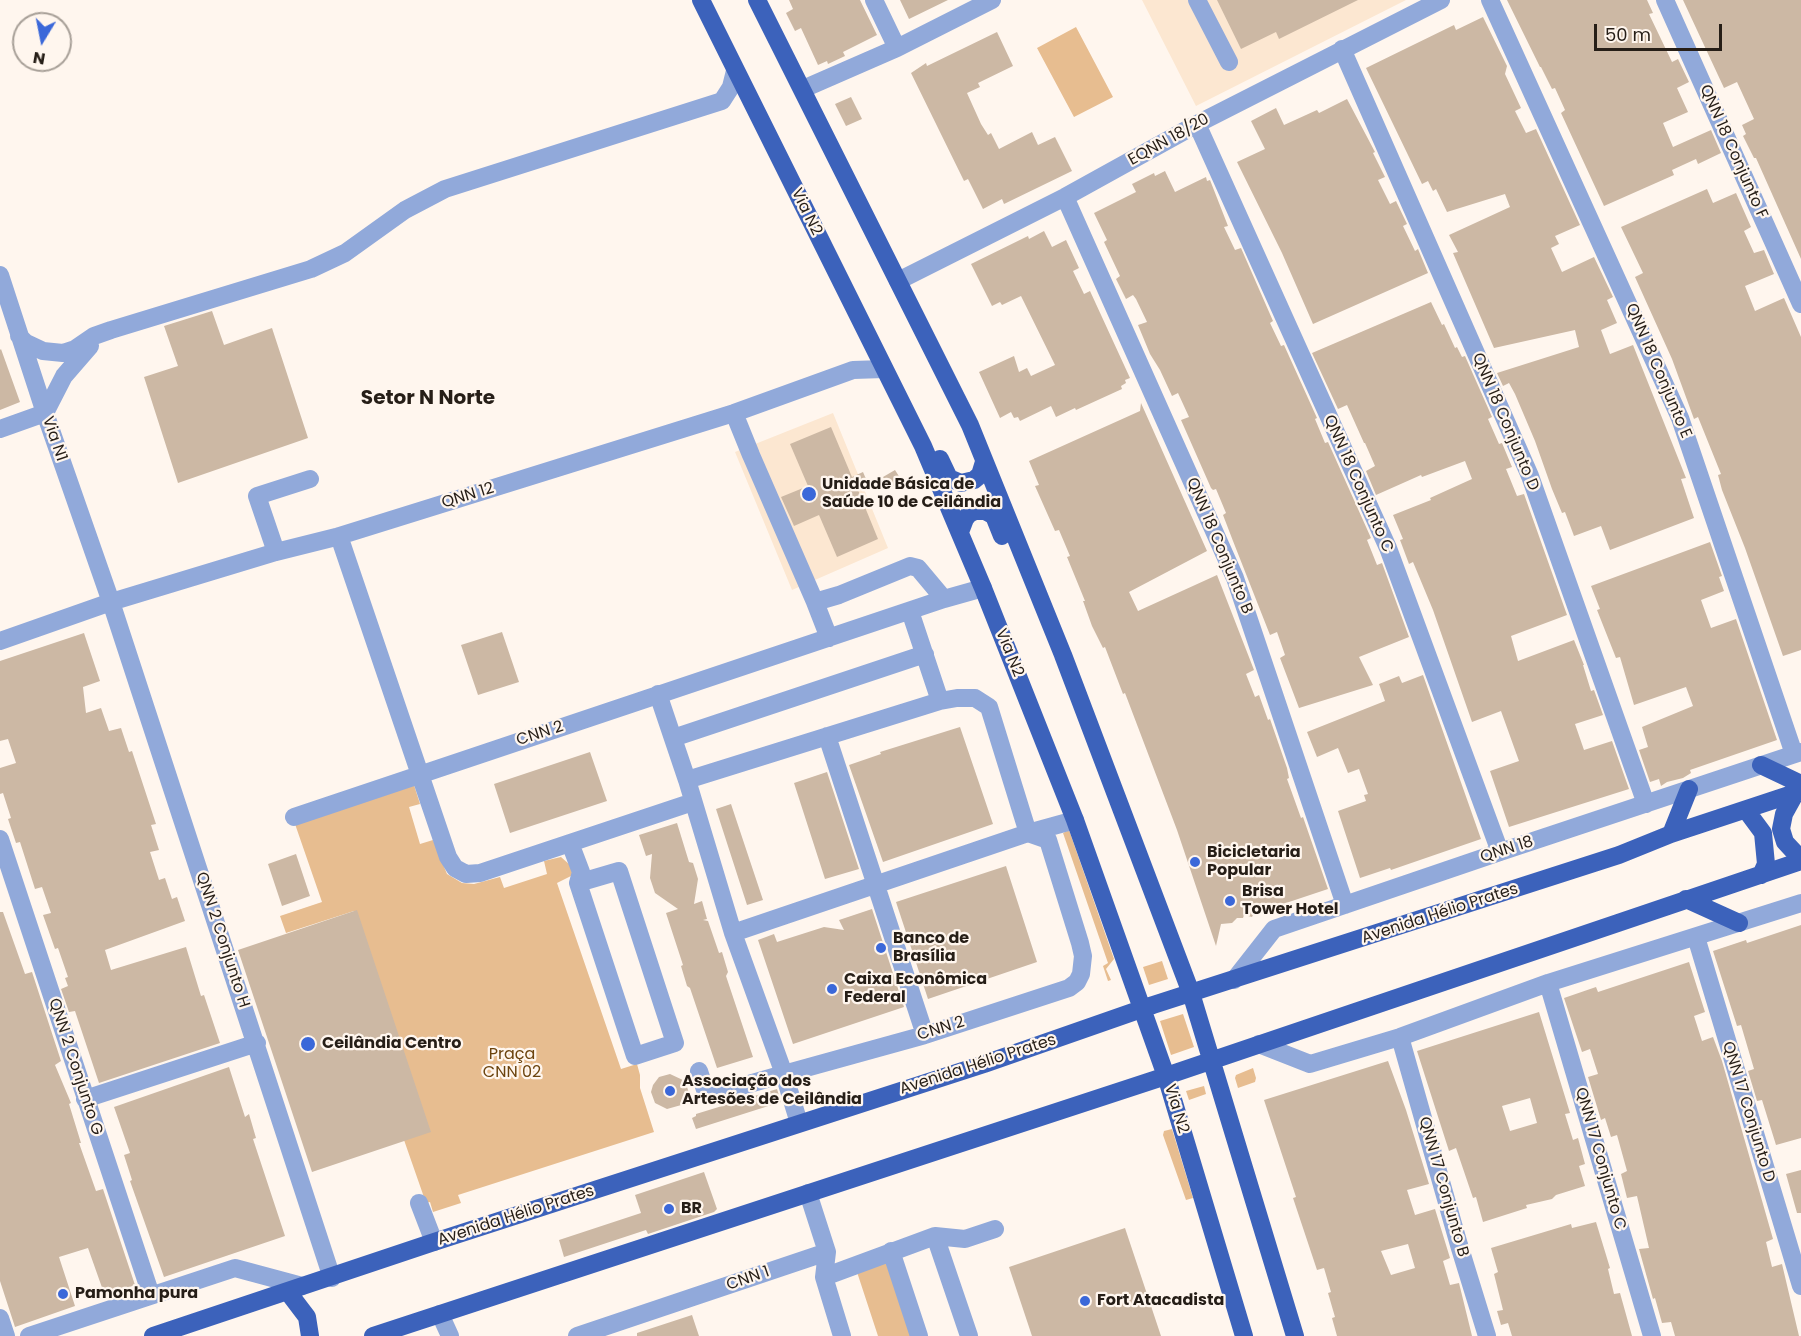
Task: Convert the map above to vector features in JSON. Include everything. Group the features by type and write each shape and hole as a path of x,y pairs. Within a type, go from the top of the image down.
{"main road":[{"name":"Via N2","path":"701,0 923,446 983,588 1075,820 1166,1076 1233,1293 1244,1336"},
{"path":"751,0 770,27"},
{"path":"757,0 970,425 1063,655 1191,993 1295,1336"},
{"path":"886,373 908,396 949,478 961,483 974,480 980,475 984,462"},
{"path":"960,532 965,519 975,511 985,511 994,516 1035,612 1063,655"},
{"path":"1761,765 1799,789 1784,814 1781,829 1785,842 1797,855 1801,855"},
{"path":"1671,834 1689,789"},
{"name":"Avenida Hélio Prates","path":"153,1336 434,1242 984,1064 1191,993 1596,863 1799,789"},
{"path":"1746,810 1763,833 1766,864 1761,874"},
{"path":"373,1336 1166,1076 1801,861"},
{"path":"1686,899 1739,923"},
{"path":"295,1289 307,1317 310,1336"},
{"path":"1233,1293 1254,1336"}],"street":[{"path":"874,0 897,48"},
{"path":"802,89 897,48 992,0"},
{"path":"1197,0 1229,62"},
{"name":"EQNN 18/20","path":"898,281 1065,197 1197,124 1441,0"},
{"name":"QNN 18 Conjunto E","path":"1490,0 1680,418 1797,753"},
{"name":"QNN 18 Conjunto F","path":"1665,0 1801,304"},
{"name":"QNN 18 Conjunto D","path":"1342,49 1530,476 1646,804"},
{"path":"19,336 26,343 43,351 63,353 75,350 94,336 111,330 325,263 345,252 405,210 445,189 722,101 731,87 735,71"},
{"name":"QNN 18 Conjunto C","path":"1197,124 1388,548 1500,852"},
{"name":"QNN 18 Conjunto B","path":"1065,197 1235,578 1345,905"},
{"name":"Via N1","path":"0,275 111,603"},
{"path":"0,429 45,413 64,376 89,347 111,330"},
{"name":"QNN 12","path":"0,642 111,603 276,552 339,536 734,413 853,370 886,373"},
{"path":"734,413 829,638"},
{"path":"276,552 257,496 310,479"},
{"path":"339,536 451,863 460,872 480,873 693,802"},
{"path":"815,602 839,595 910,566 918,568 944,599"},
{"name":"CNN 2","path":"294,817 658,694 983,588"},
{"name":"QNN 2 Conjunto H","path":"111,603 332,1278"},
{"path":"910,611 940,701"},
{"path":"673,738 925,654"},
{"path":"658,694 687,780 733,933 784,1074 799,1124"},
{"path":"687,780 940,701 975,698 989,707 1029,833"},
{"path":"827,736 925,1035"},
{"name":"QNN 18","path":"1227,982 1274,929 1797,753"},
{"path":"733,933 1029,833 1075,820"},
{"name":"CNN 2","path":"699,1071 707,1096 925,1035 1069,988 1077,982 1081,974 1083,956 1080,943 1048,840 1029,833"},
{"name":"QNN 2 Conjunto G","path":"0,839 151,1295"},
{"path":"570,843 581,872 578,884 635,1056 675,1043 619,871 578,884"},
{"path":"1259,1044 1310,1064 1400,1037 1548,983 1801,903"},
{"name":"QNN 17 Conjunto D","path":"1696,937 1801,1286"},
{"name":"QNN 17 Conjunto C","path":"1548,983 1652,1336"},
{"name":"QNN 17 Conjunto B","path":"1400,1037 1487,1336"},
{"path":"85,1099 256,1043"},
{"path":"808,1193 827,1252 824,1277 842,1336"},
{"path":"419,1203 434,1242"},
{"path":"824,1277 935,1236 966,1239 995,1229"},
{"path":"935,1236 969,1336"},
{"path":"891,1251 919,1336"},
{"name":"CNN 1","path":"583,1335 827,1252"},
{"path":"29,1336 236,1268 295,1289"},
{"path":"440,1314 450,1336"},
{"path":"0,1318 6,1336"}],"shaded area":[{"path":"1142,0 1406,0 1196,106"},
{"name":"Unidade Básica de Saúde 10 de Ceilândia","path":"833,413 888,548 792,590 735,452"}],"green space":[{"path":"1076,27 1113,97 1074,117 1037,48"},
{"name":"Praça CNN 02","path":"414,785 420,804 409,807 420,844 433,840 447,874 462,883 474,884 500,877 504,888 547,874 544,861 561,857 570,865 573,875 557,883 621,1069 637,1064 640,1088 654,1132 458,1195 461,1203 433,1212 430,1202 426,1203 404,1140 354,911 286,933 280,916 322,902 295,824"},
{"path":"1069,830 1114,959 1106,969 1111,980 1108,981 1103,966 1108,963 1063,833"},
{"path":"1162,961 1168,979 1149,985 1143,967"},
{"path":"1183,1014 1194,1047 1171,1055 1160,1021"},
{"path":"1253,1068 1255,1082 1238,1088 1236,1075"},
{"path":"1204,1086 1206,1094 1189,1100 1186,1091"},
{"path":"1172,1129 1193,1198 1186,1200 1163,1135 1164,1131"},
{"path":"888,1258 913,1336 878,1336 856,1269"}],"building":[{"path":"789,0 860,0 877,35 843,52 845,56 828,64 827,61 818,65 801,28 795,31 786,13 793,9"},
{"path":"900,0 948,0 909,19"},
{"path":"1217,0 1358,0 1279,39 1276,32 1241,49"},
{"path":"1507,0 1647,0 1653,13 1649,14 1672,62 1678,59 1689,82 1677,88 1688,112 1663,123 1673,147 1711,130 1721,153 1698,164 1696,159 1672,170 1674,175 1604,206 1561,113 1565,110 1555,88 1552,89 1540,67"},
{"path":"1683,0 1801,0 1801,259 1756,158 1743,136 1746,134 1742,125 1754,119 1737,82 1724,88"},
{"path":"1483,17 1507,66 1505,74 1521,108 1515,111 1526,133 1536,129 1580,225 1555,236 1559,244 1551,248 1562,272 1594,257 1613,297 1607,300 1617,323 1601,330 1610,354 1633,345 1686,478 1681,479 1694,518 1610,550 1601,526 1574,536 1565,512 1562,513 1552,489 1515,394 1509,383 1503,386 1497,373 1579,347 1575,330 1494,348 1453,253 1458,252 1449,235 1510,207 1505,194 1447,212 1436,189 1433,191 1428,181 1422,184 1366,68 1454,25 1456,30"},
{"path":"997,32 1013,66 978,83 980,87 967,93 981,124 988,135 991,133 999,149 1032,132 1038,145 1055,137 1072,171 1004,204 1002,199 983,209 968,179 964,181 911,73 926,63 927,66"},
{"path":"851,97 862,119 846,126 835,104"},
{"path":"1347,99 1375,152 1373,153 1385,177 1378,180 1390,204 1396,201 1407,224 1403,226 1415,251 1418,249 1428,273 1313,324 1282,253 1237,162 1265,149 1251,121 1276,108 1284,125 1317,110 1319,113"},
{"path":"1165,171 1175,192 1206,177 1207,181 1210,180 1228,226 1224,227 1235,250 1241,248 1273,321 1270,323 1281,346 1284,345 1317,418 1315,419 1325,443 1328,442 1371,538 1367,540 1377,565 1382,563 1409,637 1359,657 1373,685 1299,708 1280,658 1285,655 1277,632 1270,635 1223,515 1226,513 1216,489 1211,488 1181,420 1189,417 1178,393 1172,396 1150,354 1138,325 1147,322 1136,299 1133,295 1126,299 1116,279 1120,276 1104,242 1107,240 1094,213 1136,192 1132,184 1154,173 1155,176"},
{"path":"1707,189 1713,203 1736,193 1751,227 1744,231 1754,253 1764,250 1774,274 1745,286 1755,311 1784,298 1801,337 1801,650 1783,656 1722,490 1718,475 1721,474 1698,417 1694,419 1672,359 1635,277 1643,273 1621,227"},
{"path":"1044,231 1052,247 1066,240 1079,268 1073,271 1084,294 1090,291 1130,378 1125,380 1126,383 1121,386 1122,389 1056,417 1051,406 1020,421 1018,417 1014,418 1011,412 1000,418 979,372 1014,356 1019,372 1027,368 1031,376 1055,365 1021,296 1002,305 1000,302 992,306 971,264 1028,236 1029,239"},
{"path":"1431,302 1455,348 1457,347 1462,357 1465,356 1492,417 1488,419 1512,467 1506,469 1517,496 1524,494 1567,615 1511,636 1518,661 1574,640 1591,691 1594,690 1603,715 1575,724 1584,750 1612,741 1629,789 1509,827 1490,771 1519,761 1501,711 1472,722 1433,610 1413,562 1409,564 1400,540 1403,539 1393,515 1431,500 1430,498 1472,479 1465,461 1422,477 1421,475 1376,495 1366,471 1375,466 1365,443 1347,405 1338,409 1312,353"},
{"path":"212,311 224,345 272,328 308,438 178,483 144,377 178,366 164,326"},
{"path":"0,350 20,402 0,410"},
{"path":"1141,403 1207,551 1129,592 1138,611 1217,575 1254,670 1246,674 1255,697 1259,695 1268,720 1270,719 1287,768 1289,778 1287,779 1328,889 1271,908 1265,913 1254,913 1252,917 1244,915 1243,918 1237,918 1232,923 1221,924 1216,946 1177,830 1125,693 1123,694 1105,647 1103,648 1092,626 1083,601 1085,601 1067,557 1070,556 1059,530 1055,531 1035,486 1039,485 1029,461 1140,411"},
{"path":"831,427 852,477 863,472 869,486 858,490 878,539 837,557 819,515 794,526 781,497 808,486 790,444"},
{"path":"895,470 902,481 890,488 883,477"},
{"path":"1710,542 1722,576 1719,577 1724,591 1701,600 1711,628 1736,619 1777,740 1690,770 1691,773 1683,778 1661,786 1659,779 1650,782 1639,750 1648,747 1642,727 1693,706 1686,687 1634,705 1620,657 1616,658 1597,610 1600,609 1591,586"},
{"path":"502,632 519,682 478,695 461,645"},
{"path":"84,633 100,681 83,687 86,713 101,708 109,731 121,728 129,752 132,751 156,824 151,825 159,850 150,852 159,880 165,878 172,899 177,897 185,921 105,950 111,970 186,947 201,996 204,995 220,1043 99,1083 75,1011 69,1012 61,989 68,986 65,978 68,977 43,915 51,913 42,887 35,889 20,842 16,843 8,819 11,818 3,793 0,794 0,768 16,763 8,739 0,741 0,661"},
{"path":"1423,675 1481,839 1391,870 1390,868 1360,878 1338,811 1366,801 1364,795 1368,794 1359,769 1348,773 1338,748 1317,757 1307,732 1385,701 1379,684 1399,676 1402,683"},
{"path":"960,727 993,824 883,862 849,765 881,754 880,752"},
{"path":"590,752 607,801 510,833 494,784"},
{"path":"827,772 859,869 825,879 794,783"},
{"path":"731,804 763,900 747,905 716,809"},
{"path":"677,823 689,862 693,863 698,879 694,904 702,901 707,919 703,920 708,921 719,953 722,952 728,972 726,976 753,1057 717,1068 690,988 687,986 681,966 683,965 666,913 678,909 655,893 650,878 652,854 646,856 639,835"},
{"path":"296,854 310,896 282,906 268,864"},
{"path":"1006,866 1037,962 928,999 896,902"},
{"path":"872,909 904,1007 793,1044 758,940 774,934 777,942 824,927 844,930 839,920"},
{"path":"357,910 431,1132 312,1172 238,950"},
{"path":"0,912 3,912 25,974 32,972 61,1061 55,1065 71,1103 69,1104 81,1143 79,1143 96,1191 103,1189 135,1285 105,1296 88,1248 59,1257 75,1306 15,1327 0,1281"},
{"path":"1801,925 1801,1138 1776,1145 1762,1100 1757,1101 1748,1071 1754,1069 1741,1025 1737,1026 1713,951 1746,940 1747,943"},
{"path":"1689,962 1705,1012 1694,1016 1702,1041 1713,1037 1722,1061 1773,1239 1766,1242 1772,1267 1782,1264 1799,1336 1675,1336 1671,1322 1662,1323 1639,1249 1649,1248 1637,1196 1627,1198 1621,1174 1627,1171 1617,1135 1611,1137 1605,1118 1601,1120 1588,1077 1598,1074 1590,1049 1582,1052 1564,998 1596,987 1598,992"},
{"path":"1539,1012 1570,1113 1565,1114 1573,1140 1578,1138 1585,1164 1579,1166 1585,1186 1483,1222 1476,1197 1473,1198 1456,1148 1449,1151 1417,1051","holes":["1530,1098 1537,1123 1510,1131 1502,1106"]},
{"path":"1388,1061 1429,1184 1407,1190 1415,1215 1435,1209 1450,1258 1443,1261 1450,1285 1459,1283 1472,1336 1337,1336 1332,1318 1335,1317 1328,1293 1331,1292 1324,1268 1317,1270 1264,1100","holes":["1408,1244 1415,1268 1391,1275 1381,1251"]},
{"path":"229,1067 245,1117 249,1114 256,1138 253,1139 285,1236 164,1277 130,1181 132,1180 124,1155 130,1153 114,1107"},
{"name":"Associação dos Artesões de Ceilândia","path":"670,1074 685,1081 692,1102 667,1109 655,1103 651,1092 653,1085 659,1077"},
{"path":"777,1089 781,1102 696,1129 692,1118 696,1114"},
{"path":"1801,1170 1801,1213 1797,1213 1786,1174"},
{"path":"704,1172 717,1209 714,1212 648,1234 646,1230 564,1257 559,1240 641,1213 635,1195"},
{"path":"1596,1222 1610,1268 1608,1269 1614,1294 1620,1293 1632,1336 1512,1336 1508,1323 1501,1325 1497,1311 1503,1310 1494,1274 1498,1272 1491,1248 1571,1224 1572,1228"},
{"name":"Fort Atacadista","path":"1125,1228 1161,1336 1032,1336 1009,1267"},
{"path":"692,1315 699,1336 637,1336 637,1333"}],"place":[{"name":"Unidade Básica de Saúde 10 de Ceilândia","path":"809,494"},
{"name":"Bicicletaria Popular","path":"1195,862"},
{"name":"Brisa Tower Hotel","path":"1230,901"},
{"name":"Banco de Brasília","path":"881,948"},
{"name":"Caixa Econômica Federal","path":"832,989"},
{"name":"Ceilândia Centro","path":"308,1044"},
{"name":"Associação dos Artesões de Ceilândia","path":"670,1091"},
{"name":"BR","path":"669,1209"},
{"name":"Pamonha pura","path":"63,1294"},
{"name":"Fort Atacadista","path":"1085,1301"}],"district":[{"name":"Setor N Norte","path":"428,399"}]}
